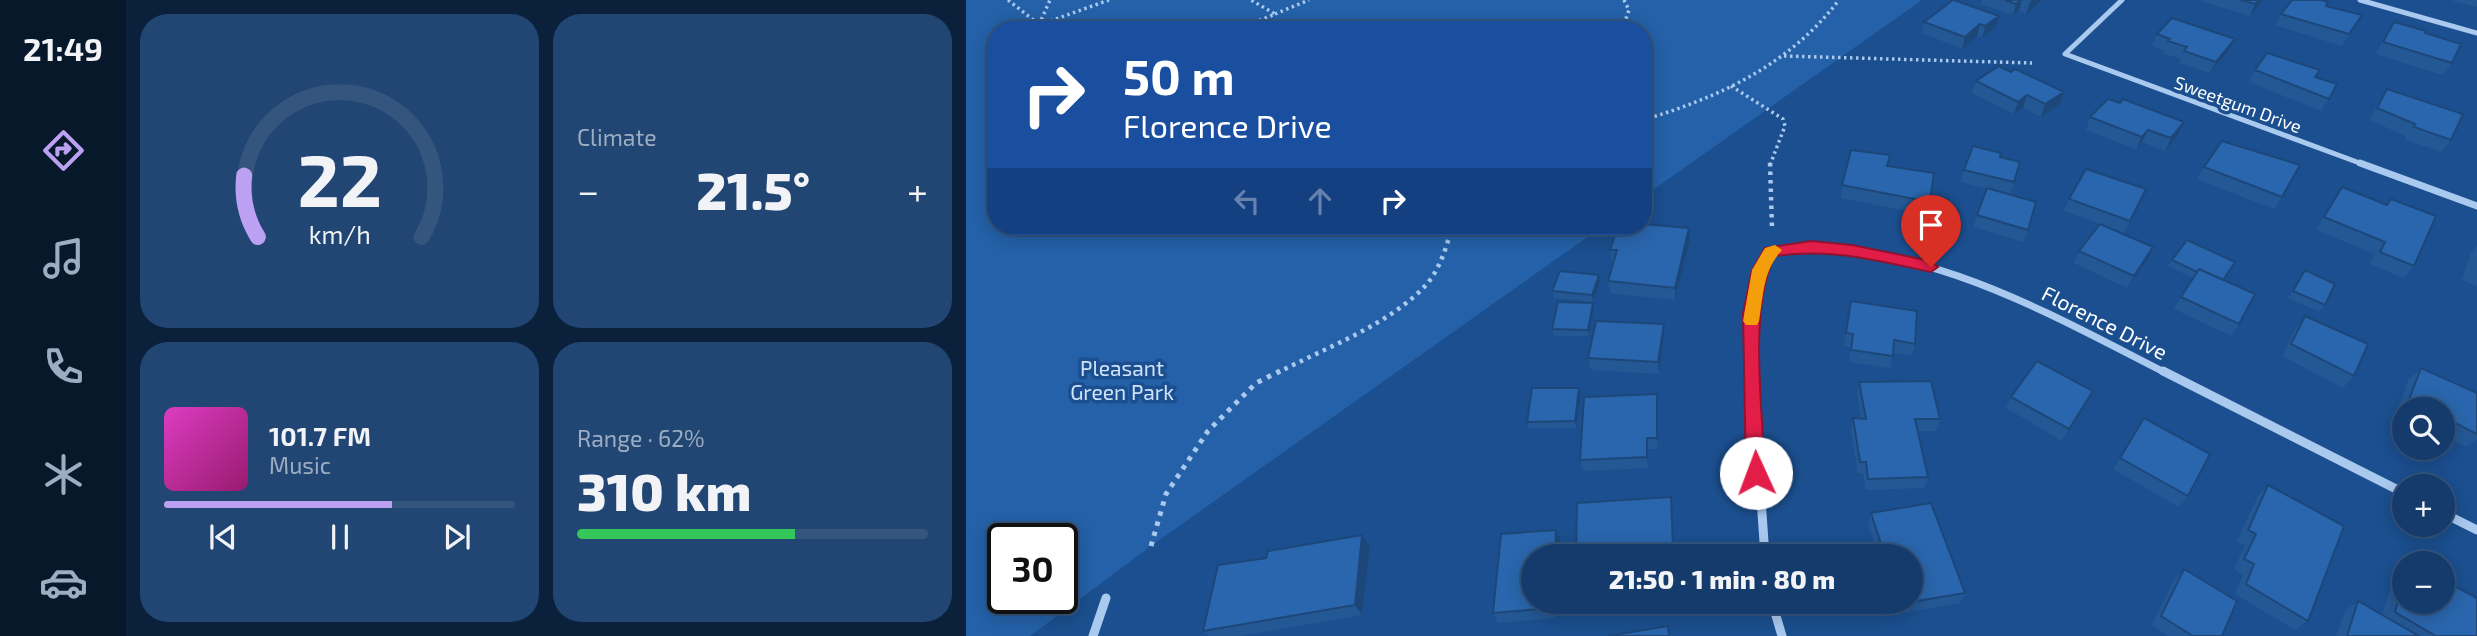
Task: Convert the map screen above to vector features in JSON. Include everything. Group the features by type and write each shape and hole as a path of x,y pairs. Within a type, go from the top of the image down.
{"street":[{"name":"Sweetgum Drive","path":"2122,0 2065,54 2477,206"},
{"path":"2360,0 2477,33"},
{"name":"Florence Drive","path":"1764,544 1756,473 1751,313 1760,270 1770,251 1811,246 1912,261 1968,278 2027,302 2392,487"},
{"path":"2455,519 2477,530"},
{"path":"1093,636 1106,598"},
{"path":"1776,614 1782,636"}],"path":[{"path":"1009,0 1034,21"},
{"path":"1041,21 1050,0"},
{"path":"1050,21 1109,0"},
{"path":"1251,0 1275,15"},
{"path":"1260,21 1309,0"},
{"path":"1624,0 1629,10 1625,21"},
{"path":"1652,116 1730,86 1784,56 1829,16 1839,0"},
{"path":"1784,56 2032,63"},
{"path":"1730,86 1783,119 1785,126 1774,149 1769,173 1774,207 1772,228"},
{"path":"1151,546 1166,494 1208,431 1256,383 1390,315 1427,284 1446,251 1450,235"}],"green space":[{"name":"Pleasant Green Park","path":"966,0 1922,0 1652,191 1652,21 987,21 987,235 1590,235 1078,600 1078,523 987,523 987,614 1060,614 1030,636 966,636"}],"building":[{"path":"1953,0 1999,16 1985,26 1980,24 1965,37 1924,22"},
{"path":"2005,0 2021,0 2016,4"},
{"path":"2241,0 2259,0 2255,4"},
{"path":"2292,0 2321,0 2328,2 2326,6 2362,15 2349,34 2281,14"},
{"path":"2172,18 2235,39 2216,62 2184,51 2187,47 2157,34"},
{"path":"2394,22 2461,44 2452,63 2383,42"},
{"path":"2267,53 2320,70 2315,77 2337,84 2329,99 2255,70"},
{"path":"1999,66 2011,72 2015,69 2064,92 2045,104 2027,95 2018,102 1976,81"},
{"path":"2387,89 2463,114 2451,140 2414,127 2415,124 2377,108"},
{"path":"2108,99 2120,103 2123,99 2184,122 2171,138 2148,130 2142,137 2090,117"},
{"path":"2222,141 2300,165 2282,197 2204,167"},
{"path":"1973,146 2001,153 2000,157 2020,162 2014,182 1964,170"},
{"path":"1851,150 1890,155 1887,166 1934,173 1930,202 1842,185"},
{"path":"2086,169 2146,189 2130,221 2069,199"},
{"path":"2342,187 2387,205 2391,199 2436,216 2414,266 2380,252 2385,242 2324,217"},
{"path":"1987,188 2036,202 2028,230 1977,215"},
{"path":"2100,224 2153,247 2134,276 2079,251"},
{"path":"1652,225 1689,228 1675,288 1608,281 1617,250 1610,250 1615,235 1652,235"},
{"path":"2187,240 2235,262 2223,280 2172,260"},
{"path":"2199,269 2255,294 2239,324 2181,297"},
{"path":"2305,270 2335,284 2325,305 2293,291"},
{"path":"1560,271 1599,275 1592,295 1552,291"},
{"path":"1851,301 1917,311 1915,344 1894,340 1893,356 1851,350 1853,334 1846,333"},
{"path":"1558,302 1593,303 1588,330 1552,329"},
{"path":"2305,316 2368,344 2354,376 2291,344"},
{"path":"1596,321 1664,324 1658,362 1588,358"},
{"path":"2037,361 2093,391 2069,429 2011,397"},
{"path":"2421,368 2477,393 2477,434 2455,423 2455,397 2410,397"},
{"path":"1931,381 1940,419 1915,419 1928,477 1868,479 1866,462 1860,462 1853,418 1866,419 1859,382"},
{"path":"1532,388 1579,388 1575,421 1527,422"},
{"path":"1657,394 1657,438 1647,438 1647,457 1580,460 1584,397"},
{"path":"2144,418 2210,454 2188,496 2120,458"},
{"path":"2268,485 2344,526 2308,621 2246,584 2254,564 2244,559 2256,534 2248,530"},
{"path":"1671,497 1673,544 1576,544 1577,503"},
{"path":"1931,503 1965,593 1923,600 1923,544 1881,544 1871,513"},
{"path":"1556,530 1555,544 1521,544 1521,611 1493,613 1501,534"},
{"path":"1362,535 1355,605 1203,631 1218,565 1266,558 1268,551"},
{"path":"2184,569 2237,601 2222,636 2193,636 2161,616"},
{"path":"2455,586 2477,598 2477,636 2436,636 2398,614 2455,614"},
{"path":"2358,601 2419,636 2347,636"},
{"path":"1668,626 1669,636 1608,636"}],"slow traffic":[{"path":"1751,321 1760,270 1770,251 1775,250"}],"route":[{"path":"1756,473 1751,313 1760,270 1770,251 1811,246 1852,250 1931,267"}]}
